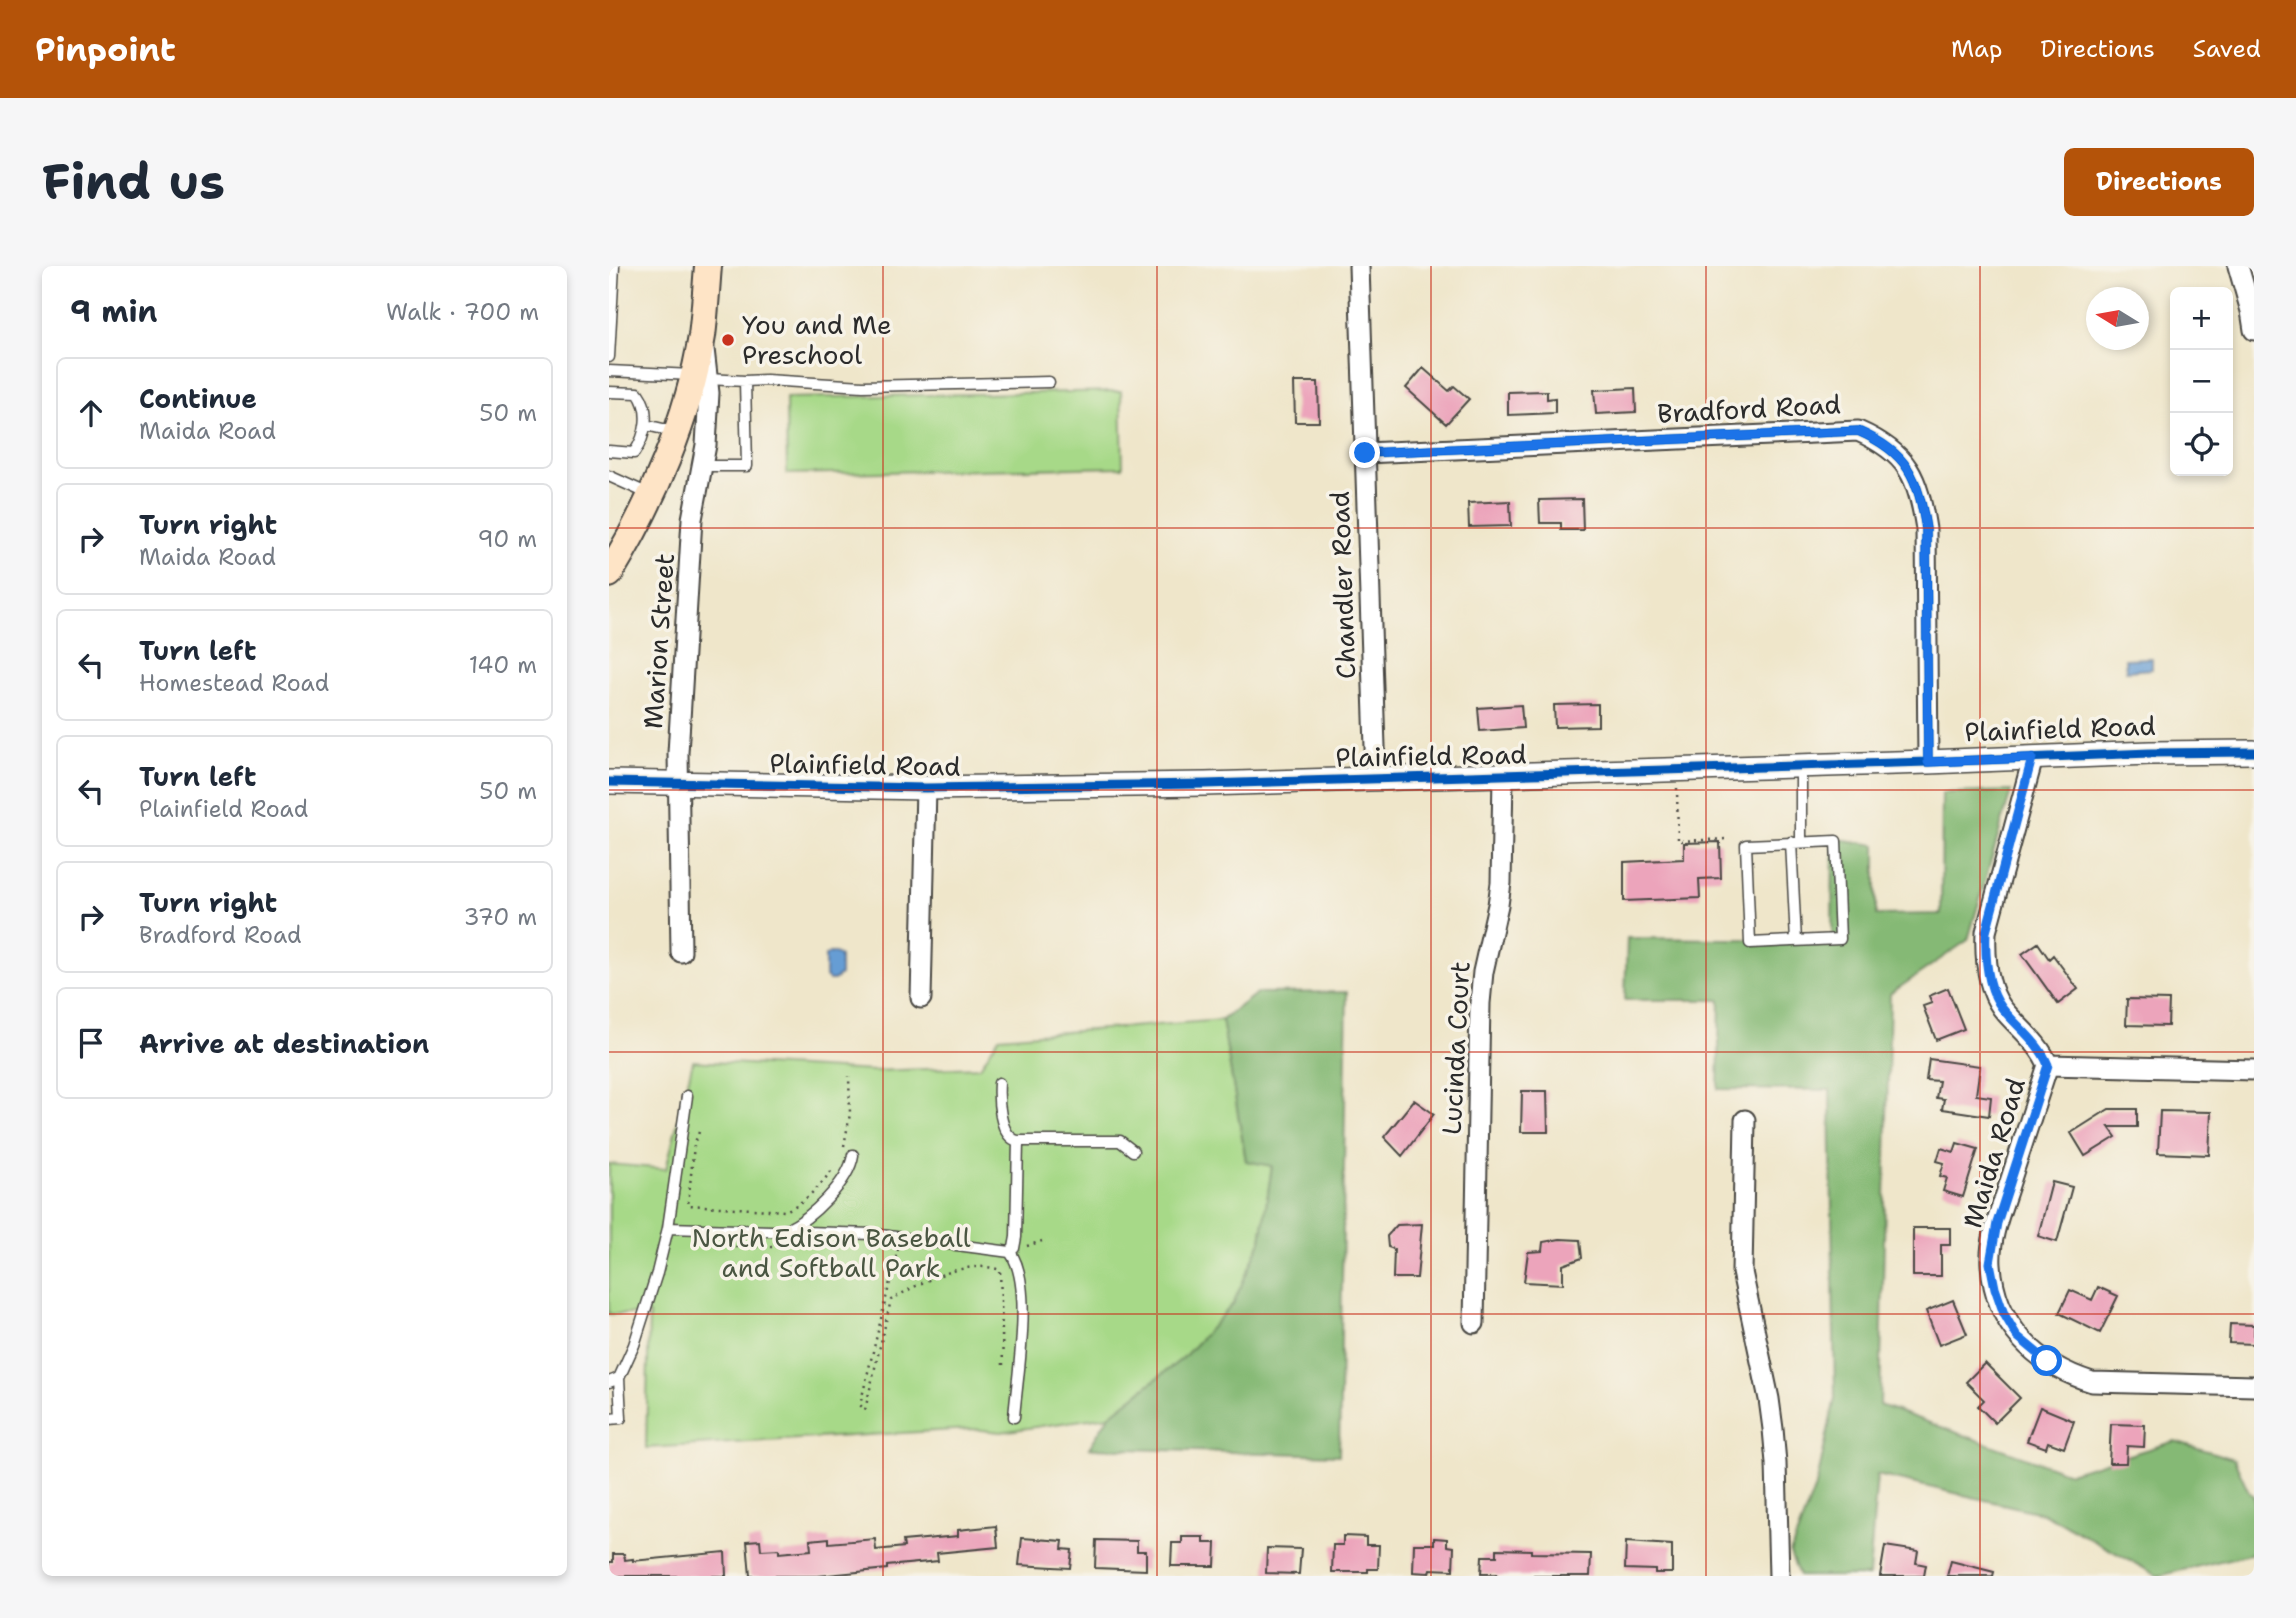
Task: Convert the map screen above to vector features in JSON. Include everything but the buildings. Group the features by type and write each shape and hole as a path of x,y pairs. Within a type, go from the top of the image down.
{"main road":[{"path":"609,574 652,495 700,377 708,266"}],"street":[{"name":"Chandler Road","path":"1359,266 1376,777"},
{"path":"2238,266 2254,330"},
{"name":"Marion Street","path":"681,952 678,753 692,519 705,445 700,377"},
{"name":"Bradford Road","path":"1365,453 1858,431 1879,440 1903,460 1921,493 1926,529 1928,762"},
{"name":"Plainfield Road","path":"612,781 926,788 1205,784 2150,753 2254,752"},
{"path":"2032,758 1986,932 1985,956 1990,980 2000,1006 2038,1048 2048,1065 2254,1070"},
{"name":"Lucinda Court","path":"1474,1323 1480,1003 1485,961 1501,883 1503,776"},
{"path":"921,998 926,788"},
{"name":"Maida Road","path":"2048,1065 1997,1223 1990,1263 2004,1314 2017,1336 2067,1374 2092,1382 2254,1386"},
{"path":"1745,1120 1742,1272 1773,1429 1779,1576"}],"lane":[{"path":"609,357 614,266"},
{"path":"609,372 863,386 1049,382"},
{"path":"702,466 747,466 745,381"},
{"path":"609,392 638,393 643,399 646,425 634,453 609,451"},
{"path":"646,425 677,432"},
{"path":"609,476 652,495"},
{"path":"1796,941 1796,842 1801,766"},
{"path":"1836,841 1840,939 1751,943 1746,845 1796,842 1836,841"},
{"path":"999,1083 1000,1107 1006,1134 1011,1140 1119,1141 1133,1151"},
{"path":"609,1419 621,1418 614,1380 634,1345 668,1228 687,1097"},
{"path":"1010,1252 1014,1248 1016,1237 1018,1141"},
{"path":"786,1230 806,1219 818,1208 846,1172 848,1154"},
{"path":"668,1228 873,1234 1010,1252"},
{"path":"1010,1252 1017,1267 1023,1310 1014,1417"}],"path":[{"path":"1677,787 1678,841 1728,839"},
{"path":"848,1154 849,1076"},
{"path":"699,1132 694,1145 688,1205 785,1211 815,1190 838,1161"},
{"path":"735,1247 782,1247 796,1243"},
{"path":"899,1243 860,1405 865,1410 891,1300 929,1279 952,1272 988,1267 1000,1270 1003,1365"}],"green space":[{"path":"1121,391 1123,467 787,474 786,398"},
{"path":"2011,791 1968,940 1890,994 1880,1405 2069,1473 2175,1441 2234,1459 2254,1497 2254,1553 2158,1576 2045,1514 1877,1475 1869,1576 1799,1576 1790,1553 1817,1482 1835,1398 1830,1090 1718,1089 1720,1000 1625,1000 1627,938 1832,940 1833,838 1876,845 1876,915 1941,914 1942,793"},
{"path":"1347,992 1339,1455 1089,1448 1109,1416 1183,1358 1233,1304 1261,1241 1272,1166 1246,1161 1222,1020 1257,993"},
{"name":"North Edison Baseball and Softball Park","path":"1222,1020 1246,1161 1272,1166 1261,1241 1233,1305 1183,1358 1109,1416 1001,1432 971,1429 646,1448 649,1314 609,1314 609,1164 666,1169 693,1061 873,1071 980,1067 999,1037"}],"water":[{"path":"2152,658 2152,669 2126,671 2125,659"},
{"path":"830,953 840,957 840,975 834,980 825,976 825,956"}],"cycle path":[{"path":"1365,453 1858,431 1875,439 1889,448 1908,469 1919,495 1926,529 1928,762"},
{"path":"609,782 926,788 1205,784 2150,753 2254,752"}],"place":[{"name":"You and Me Preschool","path":"728,340"}],"route":[{"path":"1365,453 1858,431 1879,440 1903,460 1921,493 1926,529 1928,762 2032,758 1986,932 1985,956 1990,980 2000,1006 2038,1048 2048,1065 1997,1223 1990,1263 2004,1314 2017,1336 2047,1361"}]}
